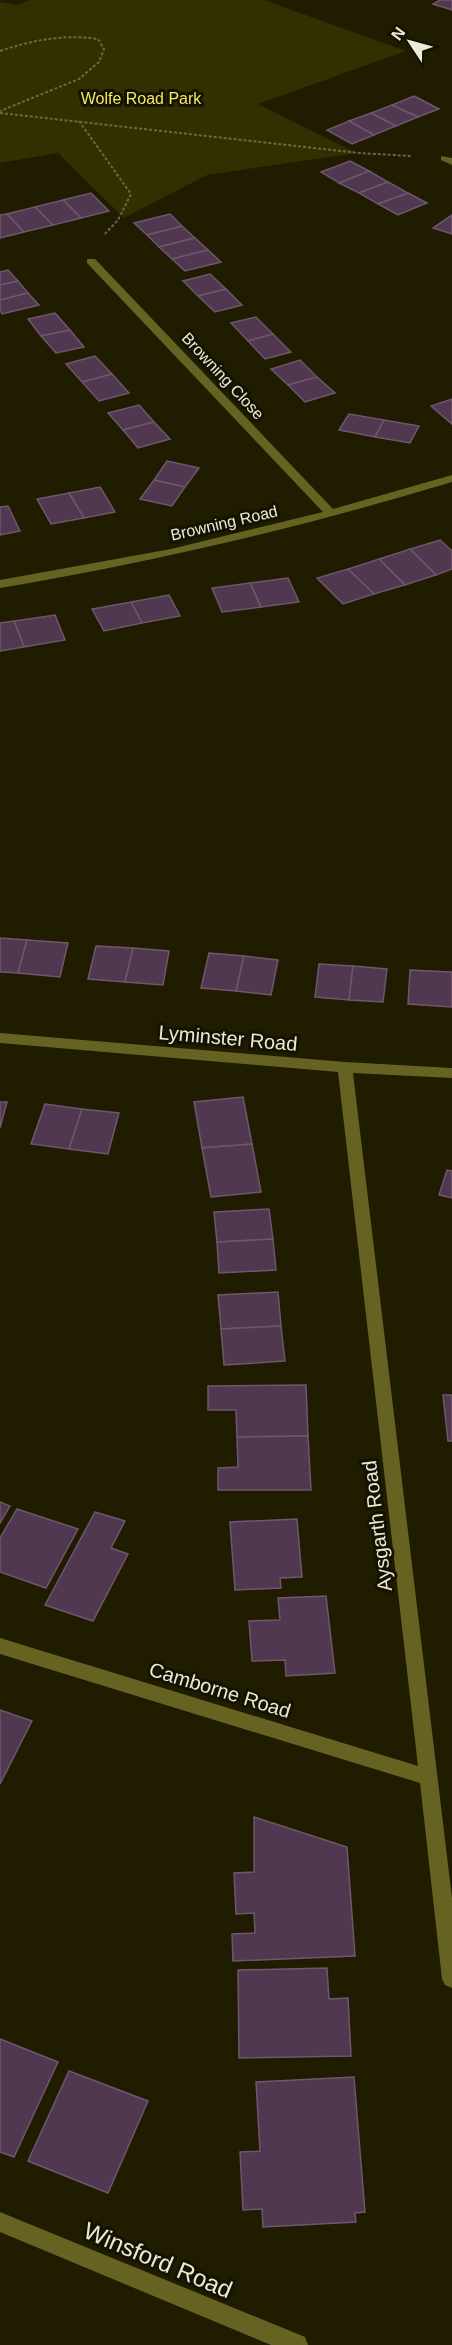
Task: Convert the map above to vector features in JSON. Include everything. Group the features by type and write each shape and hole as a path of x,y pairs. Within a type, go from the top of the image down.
{"street":[{"name":"Browning Close","path":"91,261 331,514"},
{"name":"Browning Road","path":"0,584 189,549 331,514 452,478"},
{"name":"Lyminster Road","path":"0,1038 345,1067 452,1073"},
{"name":"Aysgarth Road","path":"345,1067 452,1979"},
{"name":"Camborne Road","path":"0,1646 427,1777"},
{"name":"Winsford Road","path":"0,2222 297,2345"}],"path":[{"path":"0,51 48,38 79,35 98,39 104,49 99,62 79,79 0,112"},
{"path":"0,112 358,153 448,160"},
{"path":"79,121 131,194 118,220 94,246 91,261"}],"green space":[{"name":"Wolfe Road Park","path":"29,0 264,0 406,51 258,104 356,153 207,175 124,218 58,153 0,163 0,2 18,5"}],"building":[{"path":"440,0 452,0 452,10 433,4"},
{"path":"414,96 439,109 418,117 392,105"},
{"path":"392,105 418,117 396,126 371,113"},
{"path":"371,113 396,126 374,135 349,121"},
{"path":"349,121 374,135 352,144 327,130"},
{"path":"350,161 369,171 339,183 321,172"},
{"path":"369,171 388,182 359,193 339,183"},
{"path":"388,182 408,193 378,204 359,193"},
{"path":"91,193 109,211 81,218 63,200"},
{"path":"408,193 427,203 398,215 378,204"},
{"path":"63,200 81,218 53,225 35,207"},
{"path":"35,207 53,225 24,232 7,214"},
{"path":"7,214 24,232 0,238 0,215"},
{"path":"170,214 182,226 147,235 134,223"},
{"path":"452,215 452,234 433,228"},
{"path":"182,226 195,238 159,247 147,235"},
{"path":"195,238 208,250 172,259 159,247"},
{"path":"208,250 221,262 185,271 172,259"},
{"path":"8,270 18,281 0,285 0,272"},
{"path":"210,274 226,289 198,296 183,281"},
{"path":"18,281 28,293 0,300 0,285"},
{"path":"226,289 242,305 215,312 198,296"},
{"path":"28,293 39,305 2,314 0,300"},
{"path":"55,313 70,330 41,336 28,319"},
{"path":"256,317 273,334 248,341 231,323"},
{"path":"70,330 84,347 56,353 41,336"},
{"path":"273,334 291,352 265,359 248,341"},
{"path":"95,356 112,374 82,382 66,364"},
{"path":"300,360 317,377 288,385 271,369"},
{"path":"112,374 129,393 99,401 82,382"},
{"path":"317,377 335,393 305,402 288,385"},
{"path":"452,399 452,424 431,406"},
{"path":"139,405 154,422 123,430 108,413"},
{"path":"349,414 384,420 375,437 339,430"},
{"path":"384,420 419,426 410,443 375,437"},
{"path":"154,422 170,439 138,448 123,430"},
{"path":"167,461 199,468 185,487 154,480"},
{"path":"154,480 185,487 172,506 140,499"},
{"path":"100,487 115,512 84,518 69,493"},
{"path":"69,493 84,518 51,524 37,499"},
{"path":"8,506 20,531 0,535 0,507"},
{"path":"440,540 452,551 452,569 436,575 410,549"},
{"path":"410,549 436,575 405,585 379,559"},
{"path":"379,559 405,585 374,594 348,569"},
{"path":"348,569 374,594 343,604 317,578"},
{"path":"288,578 299,602 261,607 250,583"},
{"path":"250,583 261,607 222,612 212,588"},
{"path":"169,595 180,616 142,623 131,602"},
{"path":"131,602 142,623 104,631 92,609"},
{"path":"55,615 65,640 24,647 14,621"},
{"path":"14,621 24,647 0,651 0,623"},
{"path":"0,938 27,940 18,973 0,972"},
{"path":"27,940 68,943 60,977 18,973"},
{"path":"96,946 133,948 125,982 88,979"},
{"path":"133,948 169,951 163,985 125,982"},
{"path":"209,953 244,956 236,991 201,988"},
{"path":"244,956 278,960 271,995 236,991"},
{"path":"319,964 353,966 349,1000 315,997"},
{"path":"353,966 387,969 383,1002 349,1000"},
{"path":"410,970 452,972 452,1007 408,1004"},
{"path":"243,1097 252,1144 202,1148 194,1102"},
{"path":"0,1102 7,1102 0,1128"},
{"path":"45,1104 82,1109 69,1149 31,1144"},
{"path":"82,1109 119,1113 108,1154 69,1149"},
{"path":"252,1144 261,1192 211,1197 202,1148"},
{"path":"447,1170 452,1171 452,1198 439,1195"},
{"path":"269,1209 273,1239 217,1242 214,1212"},
{"path":"273,1239 276,1270 219,1273 217,1242"},
{"path":"278,1292 281,1326 221,1329 218,1295"},
{"path":"281,1326 285,1361 224,1365 221,1329"},
{"path":"306,1385 308,1436 237,1437 236,1410 208,1410 208,1386"},
{"path":"443,1395 452,1395 452,1441 448,1441"},
{"path":"308,1436 311,1490 218,1490 218,1468 238,1467 237,1437"},
{"path":"0,1502 10,1506 0,1523"},
{"path":"17,1509 78,1529 46,1588 0,1572 0,1538"},
{"path":"95,1512 125,1521 111,1548 128,1554 93,1621 45,1605"},
{"path":"297,1519 302,1577 280,1578 281,1588 235,1590 230,1522"},
{"path":"326,1596 335,1673 286,1676 285,1660 252,1661 249,1621 280,1620 278,1598"},
{"path":"0,1710 32,1721 0,1784"},
{"path":"254,1817 347,1847 355,1956 233,1961 232,1934 255,1933 254,1913 236,1914 234,1873 254,1872"},
{"path":"327,1968 329,1999 348,1998 351,2056 239,2058 238,1970"},
{"path":"0,2039 58,2062 14,2157 0,2152"},
{"path":"69,2071 148,2101 108,2193 28,2161"},
{"path":"354,2077 365,2212 355,2213 356,2222 263,2227 262,2209 243,2210 240,2152 260,2151 256,2082"}]}
